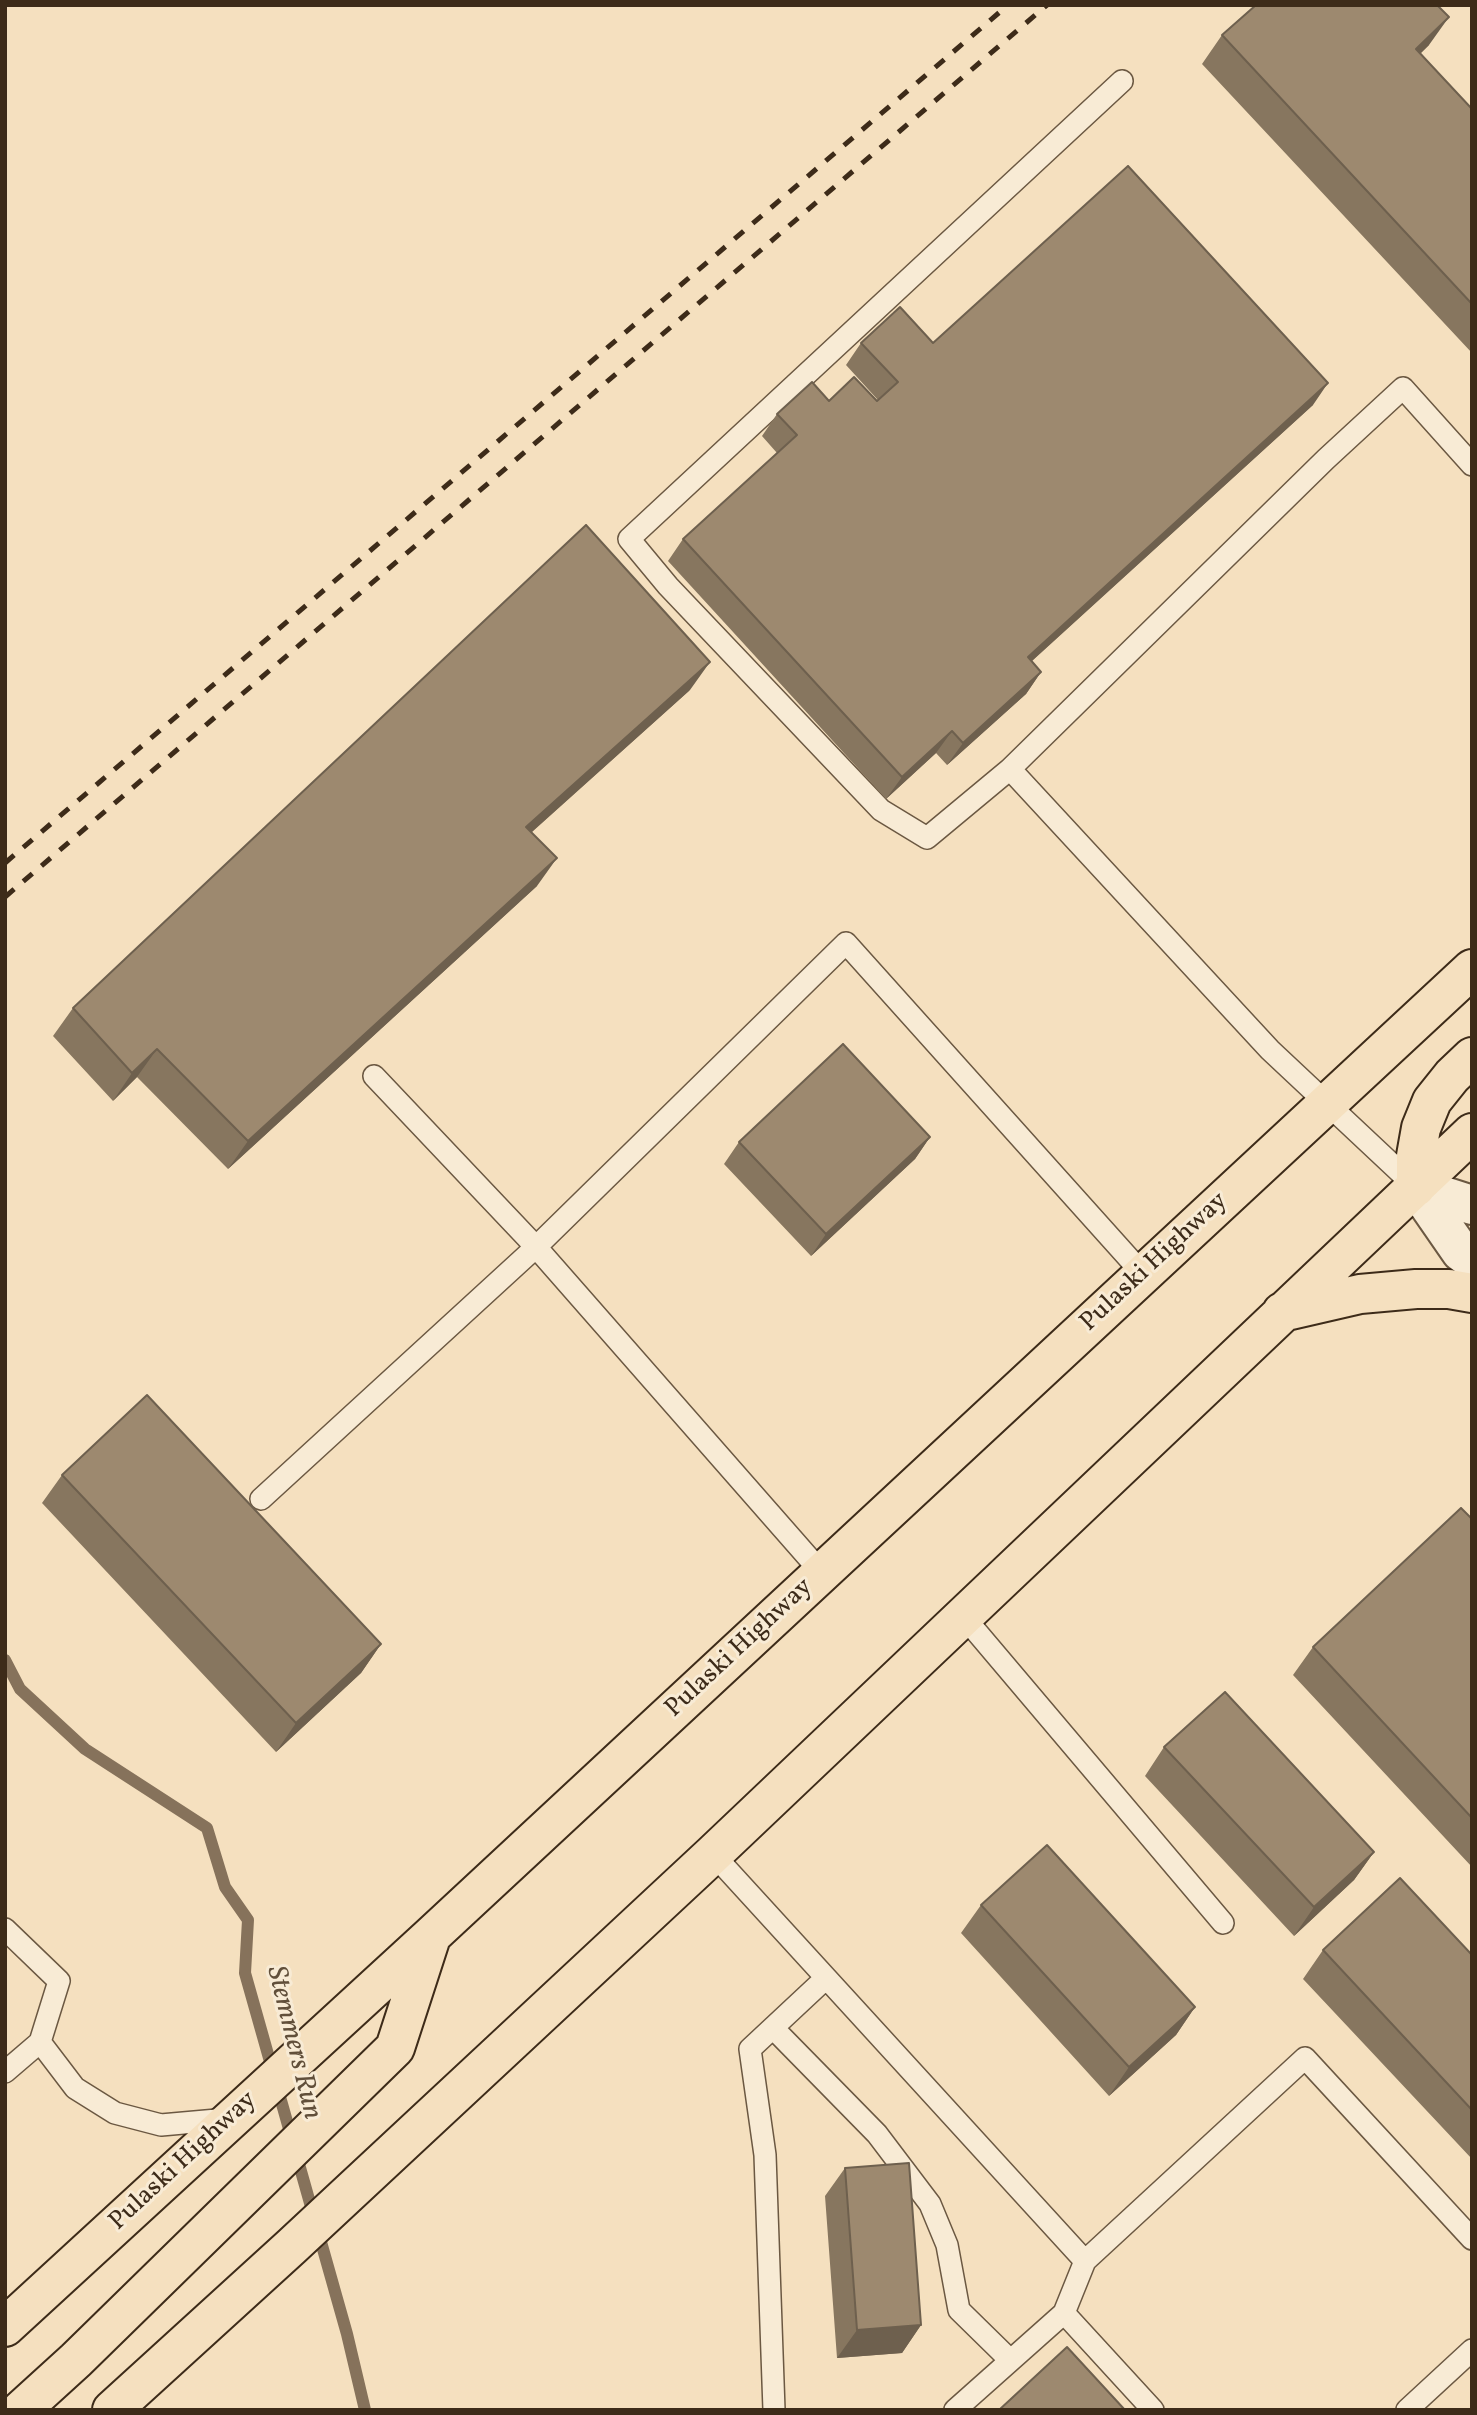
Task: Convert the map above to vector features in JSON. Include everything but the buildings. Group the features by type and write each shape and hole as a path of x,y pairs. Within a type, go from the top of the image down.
{"highway":[{"name":"Pulaski Highway","path":"5,2327 432,1935 1472,969"},
{"path":"1416,1187 1416,1156 1421,1128 1432,1101 1472,1057"},
{"path":"112,2410 354,2189 713,1854 1472,1133"},
{"path":"1280,1313 1360,1294 1416,1289 1450,1289 1472,1293"},
{"path":"21,2410 76,2360 395,2048 432,1935"}],"street":[{"path":"1416,1187 1472,1205"},
{"path":"1416,1187 1461,1252 1472,1260"}],"lane":[{"path":"1122,81 629,539 668,586 881,810 927,838 1010,769 1326,458 1403,388 1472,465"},
{"path":"1010,769 1270,1050 1416,1187"},
{"path":"261,1499 536,1247 846,943 1143,1274"},
{"path":"374,1076 536,1247 822,1573"},
{"path":"964,1617 1223,1923"},
{"path":"713,1854 1085,2261"},
{"path":"5,1929 59,1981 40,2042 5,2072"},
{"path":"774,2410 765,2155 750,2049 826,1979"},
{"path":"773,2028 877,2134 930,2204 947,2245 959,2310 1010,2360"},
{"path":"40,2042 75,2088 115,2113 161,2125 241,2109"},
{"path":"955,2410 1064,2313 1085,2261 1305,2058 1472,2239"},
{"path":"1064,2313 1153,2410"},
{"path":"1407,2410 1472,2350"}],"waterway":[{"name":"Stemmers Run","path":"5,1660 20,1689 85,1749 207,1828 225,1887 248,1920 245,1973 347,2334 365,2410"}],"railway":[{"path":"5,863 1008,5"},
{"path":"5,897 1047,5"}]}
